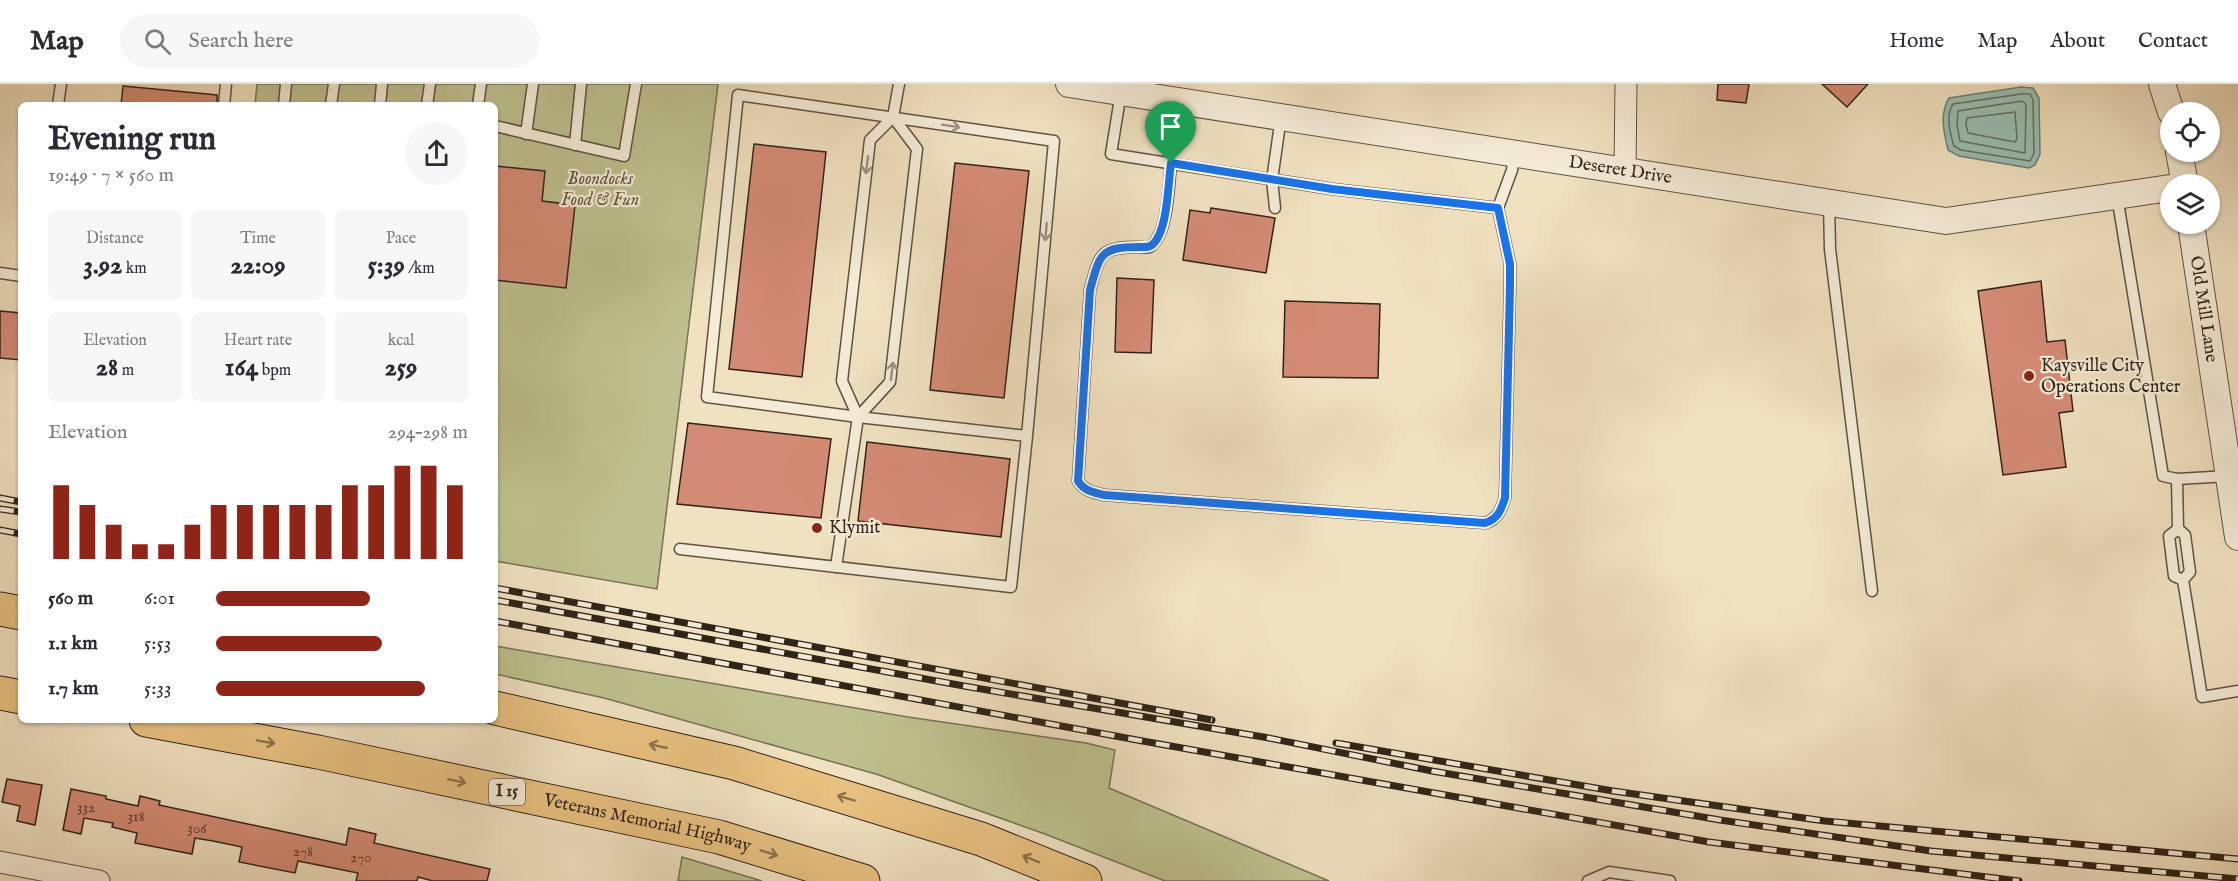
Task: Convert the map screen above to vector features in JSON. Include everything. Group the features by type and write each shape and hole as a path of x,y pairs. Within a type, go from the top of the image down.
{"highway":[{"path":"0,609 18,612"},
{"path":"0,693 18,696"},
{"path":"498,709 734,763 981,839 1085,881"},
{"name":"Veterans Memorial Highway","path":"162,723 318,752 718,837 863,881"}],"street":[{"name":"Deseret Drive","path":"1069,84 1946,221 2160,190"},
{"path":"1625,171 1626,84"},
{"path":"2162,84 2168,102"},
{"name":"Old Mill Lane","path":"2193,234 2238,537"},
{"path":"0,862 99,881"}],"lane":[{"path":"58,102 61,84"},
{"path":"224,102 226,84"},
{"path":"284,102 286,84"},
{"path":"331,102 334,84"},
{"path":"380,102 382,84"},
{"path":"427,102 430,84"},
{"path":"478,102 481,84"},
{"path":"526,134 533,84"},
{"path":"574,145 581,84"},
{"path":"498,127 624,156 636,84"},
{"path":"836,567 858,417 842,381 870,140 893,117 899,84"},
{"path":"1121,92 1111,154 1332,189 1498,208"},
{"path":"680,549 1011,587 1027,436 1054,141 738,95 706,397 1027,436"},
{"path":"858,417 891,382 917,149 893,117"},
{"path":"1275,208 1272,180 1281,117"},
{"path":"1171,163 1162,228 1153,244 1149,247 1110,249 1103,255 1095,270 1090,290 1078,481 1082,487 1090,492 1104,495 1485,523 1494,520 1505,498 1510,264 1498,208 1512,170 1514,153"},
{"path":"2117,196 2163,476 2177,479 2229,476"},
{"path":"1829,202 1830,249 1872,591"},
{"path":"0,273 18,276"},
{"path":"2177,479 2178,529"},
{"path":"2178,529 2186,535 2190,572 2183,580"},
{"path":"2178,529 2169,536 2174,576 2183,580"},
{"path":"2183,580 2202,697 2238,691"},
{"path":"1588,881 1609,872 1670,881"}],"green space":[{"name":"Boondocks Food & Fun","path":"257,84 718,84 657,589 498,562 498,102 255,102"},
{"path":"498,647 908,717 1086,743 1115,750 1109,788 1329,881 1165,881 1045,834 876,774 604,698 498,675"},
{"path":"682,857 762,881 678,881"}],"water":[{"path":"2021,87 2033,88 2039,98 2040,154 2035,165 2029,168 1959,156 1948,150 1943,117 1949,98"}],"building":[{"path":"1718,84 1749,84 1746,103 1717,100"},
{"path":"1822,84 1868,84 1847,107"},
{"path":"123,86 217,95 217,102 121,102"},
{"path":"754,144 826,152 802,377 729,369"},
{"path":"955,163 1029,171 1004,398 930,390"},
{"path":"498,166 545,171 542,201 575,205 566,288 498,280"},
{"path":"1211,208 1275,218 1266,273 1183,260 1190,210 1210,213"},
{"path":"1117,278 1154,280 1151,353 1115,352"},
{"name":"Kaysville City Operations Center","path":"2041,281 2047,342 2065,340 2073,411 2059,413 2066,467 2003,475 1978,291"},
{"path":"1285,301 1380,304 1378,378 1283,377"},
{"path":"0,311 18,313 18,360 0,358"},
{"path":"688,423 831,439 821,518 677,504"},
{"path":"867,442 1010,459 1001,537 858,521"},
{"path":"7,779 42,785 35,825 17,821 20,806 2,802"},
{"path":"71,789 106,796 106,799 138,806 140,796 160,801 159,805 346,845 349,828 376,834 374,843 490,869 487,881 433,881 418,877 417,881 356,881 358,873 298,861 295,873 239,862 242,847 213,841 195,838 192,854 135,843 137,833 112,827 113,823 84,818 81,834 63,830"}],"railway":[{"path":"0,498 18,501"},
{"path":"0,509 18,512"},
{"path":"0,530 18,533"},
{"path":"498,589 1212,720"},
{"path":"498,601 964,686 1269,738 1432,771 1720,820 1931,851 2238,879"},
{"path":"498,622 1137,740 1709,842 2019,881"},
{"path":"1336,743 1613,791 1825,821 2238,859"}],"place":[{"name":"Kaysville City Operations Center","path":"2029,376"},
{"name":"Klymit","path":"817,528"}],"route":[{"path":"1171,163 1332,189 1498,208 1510,264 1510,286 1505,498 1494,520 1485,523 1104,495 1090,492 1082,487 1078,481 1090,290 1095,270 1103,255 1110,249 1149,247 1153,244 1162,228 1171,163"}]}
